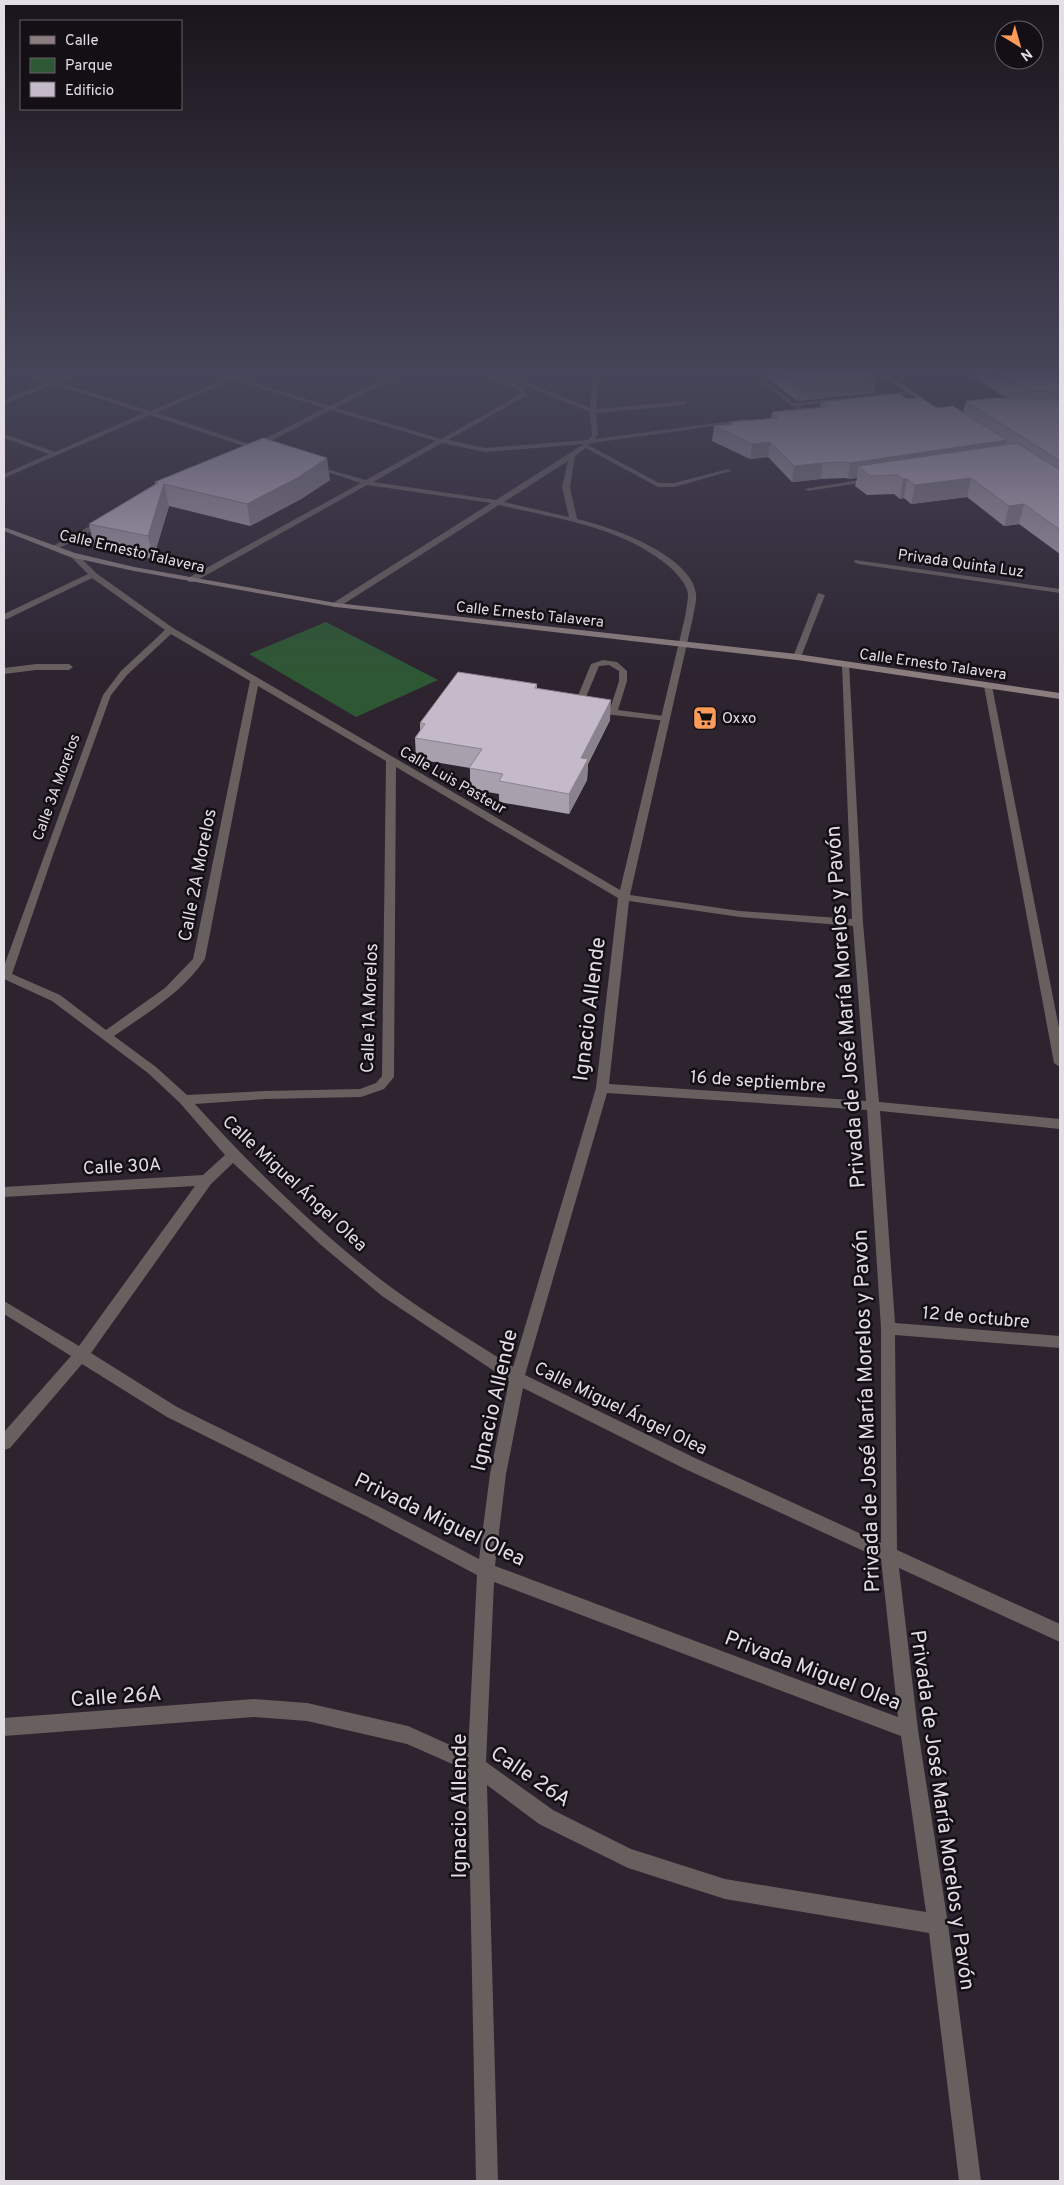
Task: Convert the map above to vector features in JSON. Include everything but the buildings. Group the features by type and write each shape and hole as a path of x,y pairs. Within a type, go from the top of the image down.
{"street":[{"path":"4,476 16,471"},
{"name":"Ignacio Allende","path":"332,471 368,482 496,502 573,519 620,534 661,555 683,575 692,593 683,644 624,897 602,1088 517,1378 498,1474 486,1570 478,1766 487,2181"},
{"path":"191,580 388,471"},
{"path":"336,605 547,471"},
{"path":"569,471 566,487 573,519"},
{"path":"635,471 658,484 674,485 728,471"},
{"path":"808,489 877,479"},
{"path":"52,548 114,517"},
{"name":"Calle Ernesto Talavera","path":"4,529 73,555 191,580 336,605 797,657 1060,696"},
{"name":"Calle Luis Pasteur","path":"73,555 93,575 170,630 624,897 740,914 858,922"},
{"name":"Privada Quinta Luz","path":"858,562 1060,590"},
{"path":"4,617 93,575"},
{"path":"797,657 821,595"},
{"name":"Calle 3A Morelos","path":"5,976 107,695 124,673 170,630"},
{"path":"613,712 623,681 623,671 614,663 601,662 596,664 578,703 586,709 664,719"},
{"name":"Privada de José María Morelos y Pavón","path":"846,665 858,922 874,1106 888,1328 889,1554 909,1730 938,1924 970,2181"},
{"path":"4,671 36,667 69,668"},
{"name":"Calle 2A Morelos","path":"107,1035 180,983 199,959 255,680"},
{"path":"988,686 1060,1063"},
{"name":"Calle 1A Morelos","path":"184,1100 266,1095 361,1093 380,1086 388,1078 391,761"},
{"name":"Calle Miguel Ángel Olea","path":"5,976 56,998 152,1070 184,1100 233,1155 326,1241 387,1292 517,1378 689,1463 1060,1633"},
{"name":"16 de septiembre","path":"602,1088 874,1106 1060,1124"},
{"path":"4,1443 81,1355 206,1180 233,1155"},
{"name":"Calle 30A","path":"4,1192 206,1180"},
{"name":"Privada Miguel Olea","path":"4,1307 172,1412 486,1570 909,1730"},
{"name":"12 de octubre","path":"888,1328 1060,1342"},
{"name":"Calle 26A","path":"4,1727 254,1708 307,1712 408,1735 478,1766 546,1817 628,1858 725,1889 938,1924"}],"green space":[{"path":"326,622 438,680 356,717 249,654"}],"place":[{"name":"Oxxo","path":"705,718"}]}
